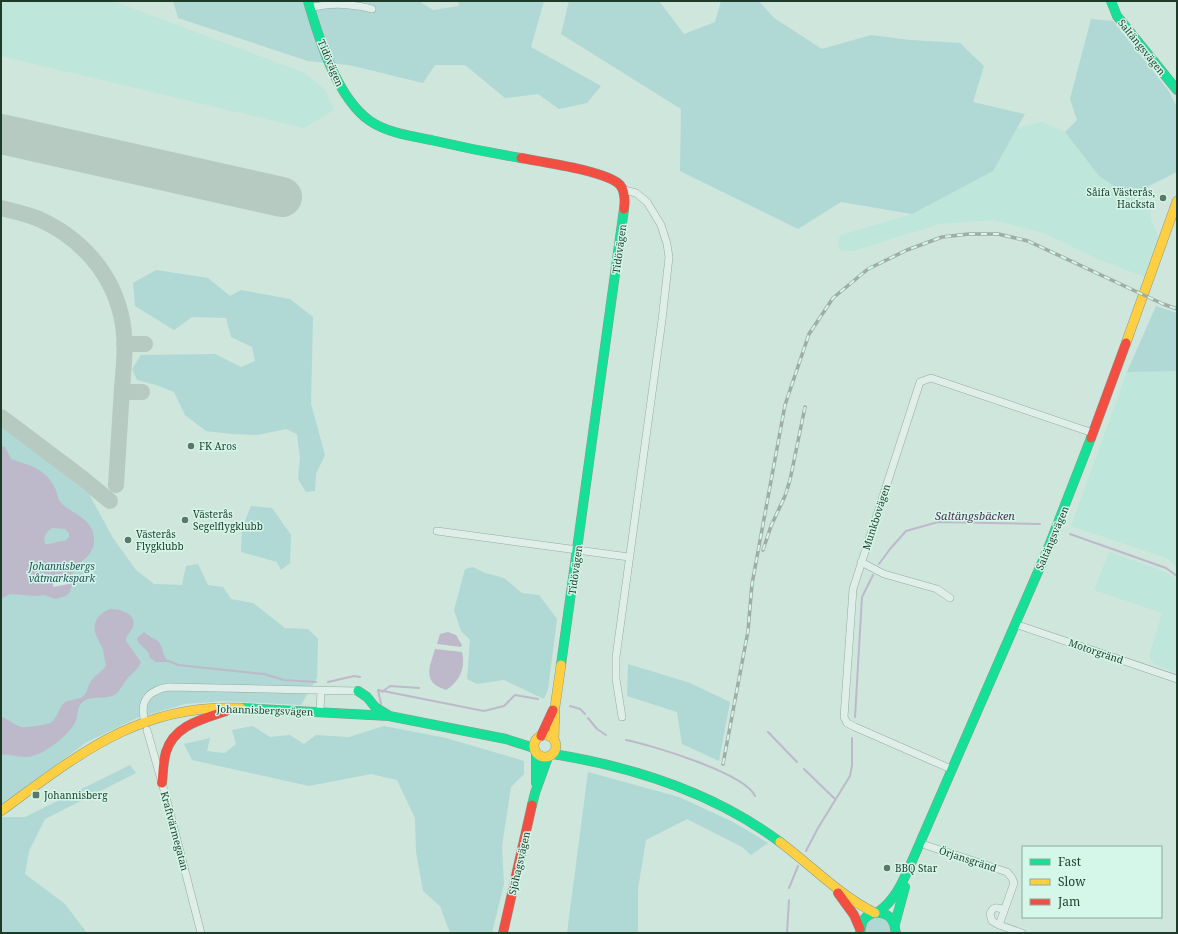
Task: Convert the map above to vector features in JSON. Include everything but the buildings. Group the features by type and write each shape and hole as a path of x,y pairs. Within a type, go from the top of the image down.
{"street":[{"name":"Saltängsvägen","path":"1110,1 1118,16 1177,90"},
{"path":"309,4 358,6 372,9"},
{"name":"Tidövägen","path":"309,4 330,66 338,83 351,102 369,120 405,134 469,149 606,176 617,182 624,190 625,204 555,707 555,742"},
{"path":"622,717 615,666 662,320 668,257 667,244 657,217 647,202 640,196 624,190"},
{"name":"Saltängsvägen","path":"860,931 862,923 866,918 886,908 892,902 909,868 1047,551 1093,433 1177,201"},
{"name":"Munkbovägen","path":"952,769 855,727 848,723 844,717 853,589 920,382 931,378 1093,433"},
{"path":"437,531 629,557"},
{"path":"861,562 884,574 937,589 950,598"},
{"name":"Motorgränd","path":"1015,624 1177,679"},
{"path":"144,718 142,710 148,696 157,689 169,687 358,691 367,697 375,707 389,716"},
{"path":"320,711 321,691"},
{"name":"Tidövägen","path":"539,738 555,707"},
{"name":"Johannisbergsvägen","path":"1,811 87,750 118,733 178,712 213,708 320,711 389,716 506,740 535,751"},
{"path":"162,783 163,762 166,750 170,741 180,730 197,721 236,708"},
{"name":"Kraftvärmegatan","path":"147,730 201,933"},
{"path":"584,758 555,742 546,735 539,738 534,743 535,751 540,756 584,758 652,777 683,788 732,811 773,837 861,907 887,915 896,929"},
{"name":"Johannisbergsvägen","path":"506,740 539,738"},
{"path":"550,756 556,750 555,742"},
{"name":"Sjöhagsvägen","path":"535,751 535,793"},
{"name":"Sjöhagsvägen","path":"503,933 535,793 550,756"},
{"name":"Örjansgränd","path":"919,844 1007,872 1014,883 999,925"},
{"name":"Saltängsvägen","path":"896,929 909,868"},
{"path":"832,885 854,915 860,931"},
{"path":"1004,910 997,907 994,908 990,914 992,921 1022,933"}],"shaded area":[{"path":"1,1 113,1 305,73 325,90 334,110 304,128 1,56"},
{"path":"1042,122 1065,132 1099,176 1129,196 1149,186 1151,220 1159,238 1145,277 1098,259 1044,233 993,220 939,224 853,251 840,250 838,247 838,241 841,235 912,214 993,171 1017,128"},
{"path":"1177,371 1177,567 1167,558 1071,526 1127,372"},
{"path":"1,446 5,447 11,459 36,468 50,480 61,503 90,525 94,536 94,541 91,552 73,569 72,585 70,592 66,596 55,599 45,595 36,596 10,594 1,599","holes":["52,528 65,529 69,533 69,537 65,541 45,544 44,538 47,532"]},
{"path":"1109,552 1164,571 1177,581 1177,673 1154,664 1149,656 1162,613 1094,590"},
{"path":"110,609 122,611 130,615 134,622 126,641 141,662 138,667 115,695 105,698 90,699 81,703 75,723 60,740 46,750 39,754 25,757 1,755 1,717 21,727 31,727 50,723 55,719 64,703 82,697 85,694 94,677 106,666 103,650 96,635 95,623 102,613"},
{"path":"144,632 160,643 165,657 169,662 156,662 150,658 148,652 138,642 137,638"},
{"path":"448,632 456,635 462,645 461,647 437,644 440,634"},
{"path":"435,649 462,652 463,664 458,679 446,690 438,687 430,678 429,673"}],"green space":[{"path":"173,1 419,1 433,10 459,6 458,1 544,1 531,47 601,86 587,103 559,109 538,94 505,98 465,65 435,65 423,83 349,65 308,61 178,18"},
{"path":"569,1 659,1 684,34 715,22 721,1 759,1 774,18 822,49 871,35 910,40 960,43 984,66 973,102 1025,114 993,171 912,214 841,202 798,229 680,171 681,109 561,34"},
{"path":"1091,19 1113,21 1168,90 1177,107 1177,172 1129,196 1099,176 1065,132 1077,120 1070,99"},
{"path":"156,270 208,278 230,296 241,290 290,299 313,317 311,404 325,455 316,474 315,491 306,492 298,479 300,458 297,434 286,429 257,435 206,431 185,415 174,392 137,380 132,369 141,355 215,354 241,367 255,361 252,347 231,337 226,318 192,317 174,330 135,306 133,283"},
{"path":"1156,306 1177,313 1177,371 1127,372"},
{"name":"Johannisbergs våtmarkspark","path":"1,425 89,494 113,538 136,570 154,584 182,585 186,566 198,564 208,585 223,587 231,599 253,603 285,628 308,629 318,639 317,678 301,705 225,701 185,704 137,718 85,743 1,807"},
{"path":"251,506 272,508 291,535 290,563 281,570 277,562 241,552 242,529"},
{"path":"473,567 485,573 504,578 522,593 539,595 557,619 548,689 544,699 504,680 477,684 467,679 470,640 461,631 454,610 465,569"},
{"path":"628,664 690,683 730,702 719,761 682,744 677,712 627,696"},
{"path":"253,726 270,737 290,735 304,744 316,735 349,737 384,726 446,738 524,761 524,774 511,787 502,846 504,884 492,933 450,933 440,906 423,891 416,852 415,818 397,780 371,774 309,786 192,760 184,744 210,738 207,751 225,753 236,744 232,730"},
{"path":"130,765 136,773 45,819 29,851 25,874 65,904 87,933 1,933 1,817 25,817"},
{"path":"588,772 679,797 733,822 768,843 751,855 742,847 687,819 646,840 638,889 638,933 567,933"},
{"path":"879,917 888,923 891,933 864,933 865,926 868,922"}],"pier":[{"path":"74,579 74,583 53,587 53,581"}],"waterway":[{"name":"Saltängsbäcken","path":"879,564 906,531 938,522 1040,524"},
{"name":"Saltängsbäcken","path":"1070,534 1166,568 1177,576"},
{"name":"Saltängsbäcken","path":"855,717 862,597 873,575"},
{"path":"169,661 178,665 264,674 284,680 316,682"},
{"path":"328,682 354,676 360,677"},
{"path":"382,692 390,686 419,688"},
{"path":"378,690 484,711 504,706 515,695 538,699"},
{"path":"378,690 381,704"},
{"path":"570,706 580,709 585,714"},
{"path":"588,718 597,729 606,735"},
{"name":"Saltängsbäcken","path":"768,732 797,762"},
{"name":"Saltängsbäcken","path":"806,851 818,828 850,776 852,765 852,738"},
{"path":"626,740 675,754 716,769 748,787 755,796"},
{"name":"Saltängsbäcken","path":"804,769 835,799"},
{"name":"Saltängsbäcken","path":"789,888 798,866"},
{"name":"Saltängsbäcken","path":"787,933 789,900"}],"taxiway":[{"path":"1,208 39,219 54,226 67,235 91,257 110,284 121,315 124,333 116,485"},
{"path":"124,344 145,344"},
{"path":"122,392 142,392"},
{"path":"1,417 110,501"}],"runway":[{"path":"1,134 282,197"}],"railway":[{"path":"723,764 748,631 752,584 785,405 809,334 833,298 868,269 907,250 942,237 969,234 998,234 1028,241 1163,304 1177,309"},
{"path":"763,550 790,480 805,407"}],"traffic: fast":[{"path":"308,1 324,50 339,83 358,111 370,121 400,134 521,158"},
{"path":"1111,1 1117,16 1177,90"},
{"path":"561,665 624,209"},
{"path":"878,912 893,898 909,868 1047,551 1091,438"},
{"path":"358,691 367,697 375,707 388,715"},
{"path":"241,708 389,716 506,739 534,748"},
{"path":"536,753 536,783"},
{"path":"553,754 613,766 672,784 728,809 754,824 780,842"},
{"path":"532,805 548,757"},
{"path":"895,924 905,887"},
{"path":"860,933 862,923 865,918 873,913 881,913 889,917 894,924 896,933"}],"traffic: slow":[{"path":"1126,343 1177,201"},
{"path":"554,740 555,707 561,665"},
{"path":"1,811 84,752 141,724 172,714 205,709 241,708"},
{"path":"545,735 553,738 556,746 553,754 545,757 537,754 534,746 537,738 545,735"},
{"path":"780,842 849,898 875,913"}],"traffic: jam":[{"path":"521,158 588,171 613,180 620,185 623,190 624,209"},
{"path":"1091,438 1126,343"},
{"path":"541,736 553,710"},
{"path":"162,783 166,752 176,735 190,724 226,711"},
{"path":"503,933 532,805"},
{"path":"838,893 854,915 860,929"}],"place":[{"name":"Såifa Västerås, Hacksta","path":"1163,198"},
{"name":"FK Aros","path":"191,446"},
{"name":"Västerås Segelflygklubb","path":"185,520"},
{"name":"Västerås Flygklubb","path":"128,540"},
{"name":"Johannisberg","path":"36,795"},
{"name":"BBQ Star","path":"887,868"}]}
